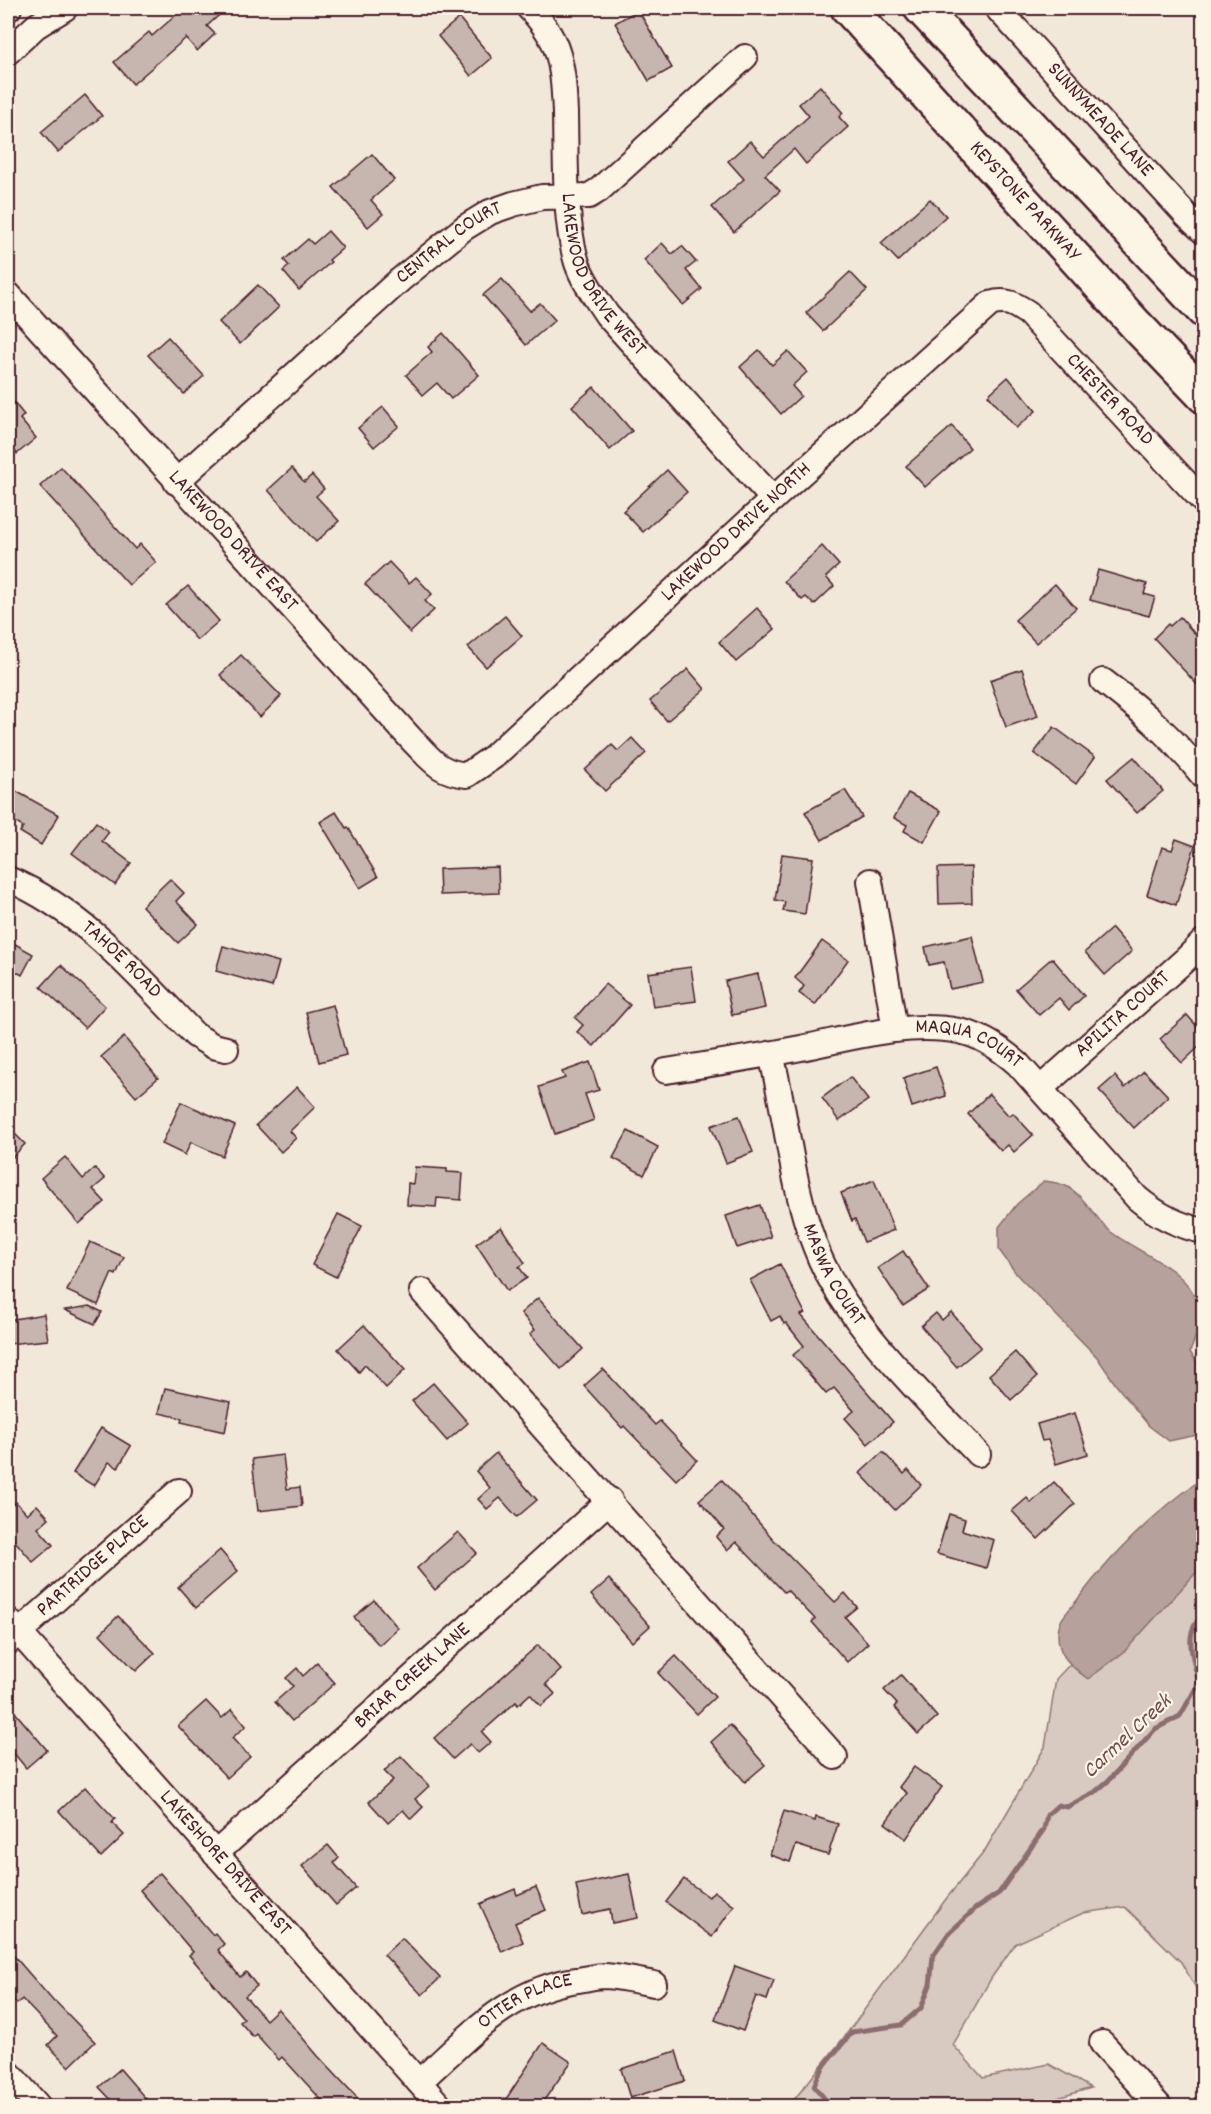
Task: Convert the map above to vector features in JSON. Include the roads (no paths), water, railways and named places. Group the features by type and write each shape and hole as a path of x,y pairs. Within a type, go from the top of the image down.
{"highway":[{"name":"KEYSTONE PARKWAY","path":"848,8 1203,396"},
{"path":"921,8 1203,311"},
{"path":"1166,272 1203,292"}],"street":[{"path":"8,52 36,26 65,8"},
{"name":"LAKEWOOD DRIVE WEST","path":"529,8 553,41 560,64 564,90 568,197 572,237 578,264 589,287 607,315 773,499"},
{"name":"SUNNYMEADE LANE","path":"996,8 1203,232"},
{"name":"CENTRAL COURT","path":"176,482 400,280 464,228 490,212 513,204 542,197 590,196 745,57"},
{"name":"LAKEWOOD DRIVE EAST","path":"8,294 412,741 438,766 451,773 467,775"},
{"name":"LAKEWOOD DRIVE NORTH","path":"467,775 493,757 773,499 990,304 1001,301 1011,302"},
{"name":"CHESTER ROAD","path":"1011,302 1028,313 1203,502"},
{"path":"1103,681 1165,732 1203,777"},
{"name":"TAHOE ROAD","path":"8,879 57,905 102,939 195,1035 213,1046 226,1049"},
{"path":"870,881 895,1030"},
{"name":"APILITA COURT","path":"1041,1088 1186,959 1203,941"},
{"name":"MAQUA COURT","path":"666,1071 895,1030 935,1028 961,1031 983,1039 1010,1057 1041,1088 1137,1198 1153,1211 1176,1223 1203,1230"},
{"name":"MASWA COURT","path":"771,1054 791,1161 804,1216 815,1249 851,1311 882,1350 978,1454"},
{"path":"422,1291 836,1757"},
{"name":"PARTRIDGE PLACE","path":"11,1631 179,1491"},
{"name":"BRIAR CREEK LANE","path":"215,1854 610,1500"},
{"name":"LAKESHORE DRIVE EAST","path":"11,1631 215,1854 440,2106"},
{"name":"OTTER PLACE","path":"419,2082 494,2014 526,1994 560,1982 603,1976 654,1984"},
{"path":"1102,2043 1159,2106"},
{"path":"8,2072 38,2106"}],"waterway":[{"name":"Carmel Creek","path":"823,2106 825,2099 814,2086 826,2064 852,2032 901,2025 921,2008 930,1985 933,1956 949,1933 976,1908 999,1893 1044,1829 1047,1815 1058,1805 1067,1807 1095,1792 1108,1781 1155,1729 1180,1716 1199,1683 1192,1656 1191,1638 1193,1629 1204,1615"}]}
